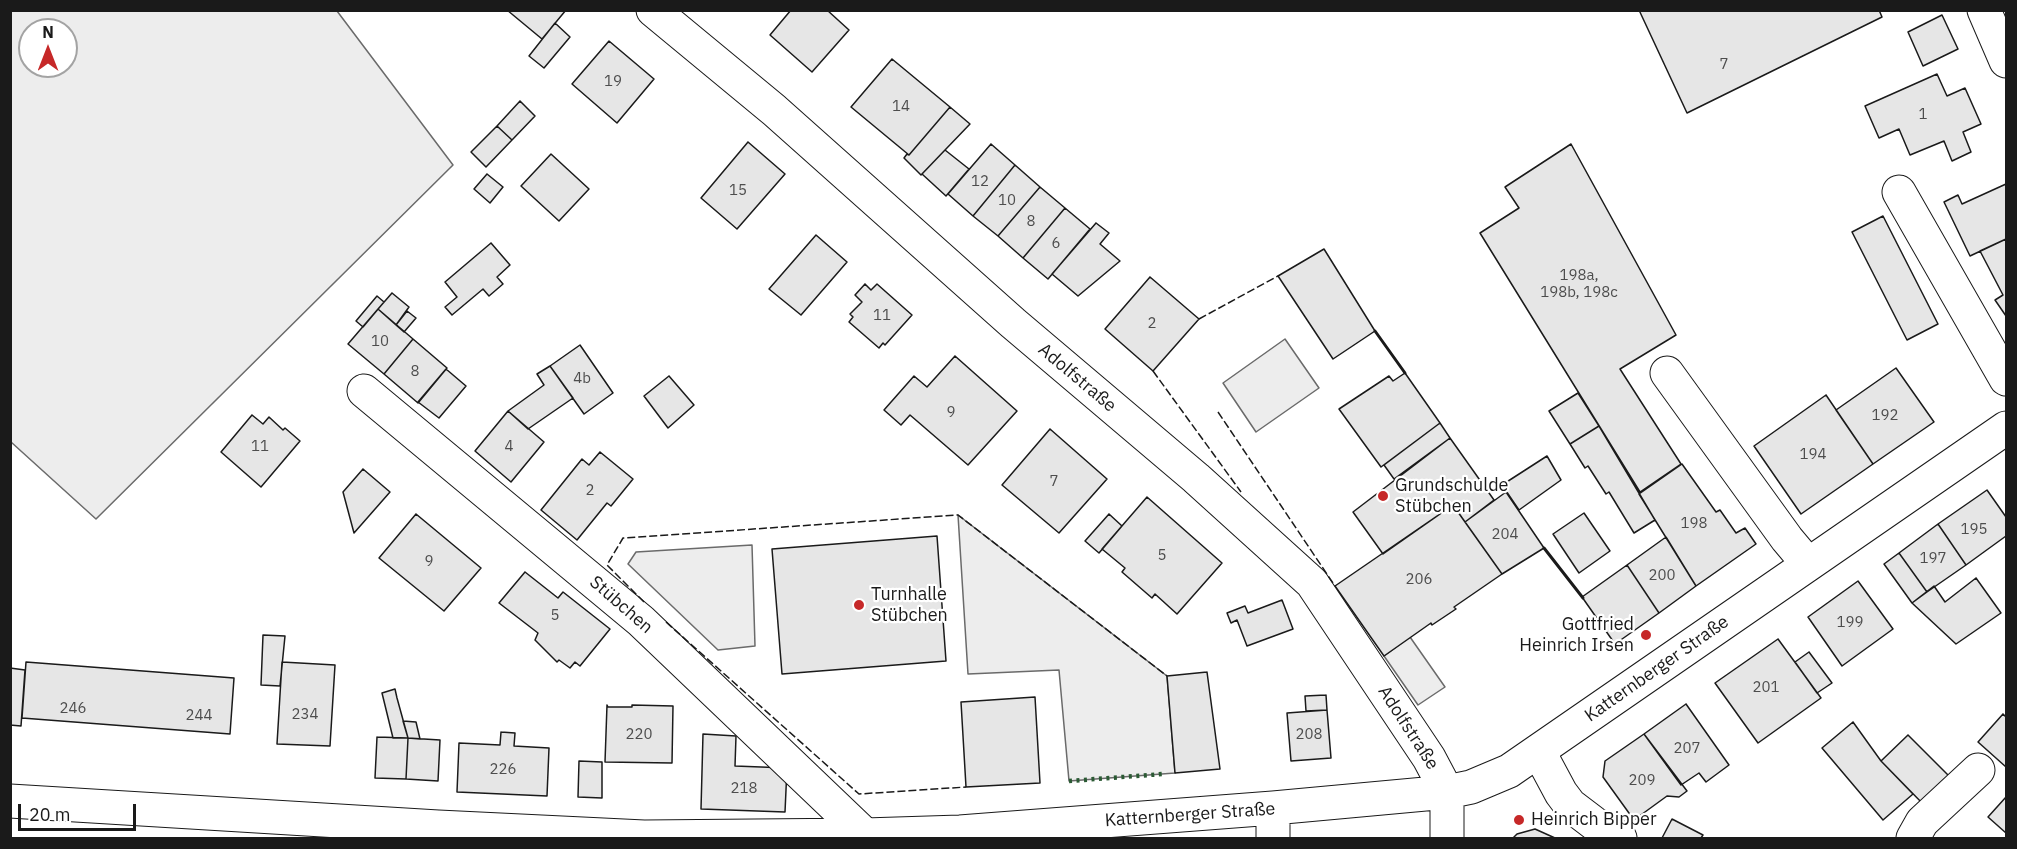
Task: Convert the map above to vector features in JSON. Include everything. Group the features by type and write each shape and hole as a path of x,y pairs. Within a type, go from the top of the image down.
{"street":[{"name":"Adolfstraße","path":"653,10 774,110 1013,323 1196,478 1312,583 1429,758 1447,792"},
{"path":"1984,10 2007,61"},
{"path":"1899,192 2007,379"},
{"path":"1667,373 1786,539 1808,564"},
{"name":"Stübchen","path":"364,391 641,621 865,835"},
{"name":"Katternberger Straße","path":"10,801 632,836 865,835 1273,823 1447,792 1471,786 1509,771 1539,752 2007,428"},
{"path":"1539,752 1570,805 1595,824 1620,838"},
{"path":"1913,838 1922,822 1978,770"},
{"path":"1447,792 1447,838"}],"shaded area":[{"path":"11,10 337,11 453,165 96,519 11,442"},
{"path":"1285,339 1319,388 1256,432 1223,383"},
{"path":"958,515 1167,676 1175,773 1069,781 1059,670 968,674"},
{"path":"752,545 755,646 718,650 628,564 636,552"},
{"path":"1410,637 1445,687 1418,705 1384,656"}],"building":[{"path":"507,10 566,10 542,39"},
{"path":"791,10 827,10 849,30 812,72 770,35"},
{"path":"1639,10 1879,10 1882,17 1687,113"},
{"path":"1942,15 1958,49 1923,66 1908,32"},
{"path":"555,23 570,37 544,68 529,56"},
{"path":"609,41 654,79 617,123 572,84"},
{"path":"892,59 950,107 909,155 851,107"},
{"path":"1937,74 1947,96 1965,88 1981,124 1963,132 1971,152 1952,161 1944,141 1910,155 1899,129 1879,138 1865,106"},
{"path":"520,101 535,116 512,140 497,126"},
{"path":"950,107 970,124 921,175 904,158"},
{"path":"497,126 512,140 486,167 471,152"},
{"path":"748,142 785,174 737,229 701,198"},
{"path":"991,144 1015,165 973,216 948,194"},
{"path":"1571,144 1676,335 1620,369 1681,464 1640,492 1480,233 1519,208 1505,187"},
{"path":"945,150 969,169 946,196 922,174"},
{"path":"551,154 589,189 559,221 521,186"},
{"path":"1015,165 1040,187 998,236 973,216"},
{"path":"487,174 503,187 490,203 474,189"},
{"path":"2006,184 2006,239 1970,256 1944,202 1958,195 1962,204"},
{"path":"1040,187 1065,208 1023,258 998,236"},
{"path":"1065,208 1090,229 1048,279 1023,258"},
{"path":"1883,216 1938,324 1907,340 1852,232"},
{"path":"1096,223 1109,233 1100,244 1120,261 1078,296 1052,274"},
{"path":"816,235 847,262 801,315 769,289"},
{"path":"2006,239 2006,316 1995,300 2003,295 1980,251"},
{"path":"491,243 510,265 497,277 503,284 489,296 483,289 452,315 445,307 457,297 445,282"},
{"path":"1324,249 1375,331 1333,359 1278,276"},
{"path":"1150,277 1199,319 1153,371 1105,329"},
{"path":"865,284 871,290 877,284 912,315 885,345 883,343 879,348 849,322 853,317 850,314 862,302 855,295"},
{"path":"392,293 409,307 396,325 378,309"},
{"path":"377,296 384,302 363,327 356,321"},
{"path":"378,309 413,339 384,374 348,344"},
{"path":"407,311 416,318 404,332 396,325"},
{"path":"413,339 447,368 418,403 384,374"},
{"path":"580,345 613,393 584,414 550,366"},
{"path":"955,356 1017,411 968,465 910,415 901,425 884,410 914,376 927,387"},
{"path":"550,366 573,398 528,429 508,411 544,385 537,374"},
{"path":"1896,368 1934,422 1873,464 1836,410"},
{"path":"446,369 466,386 439,418 418,402"},
{"path":"1405,373 1440,423 1381,467 1339,409 1389,376 1393,381"},
{"path":"669,376 694,405 668,428 644,396"},
{"path":"1578,393 1599,426 1570,444 1549,411"},
{"path":"1826,395 1873,464 1801,514 1754,446"},
{"path":"508,411 544,442 511,482 475,451"},
{"path":"252,415 263,424 269,417 300,441 261,487 221,452"},
{"path":"1440,423 1450,438 1394,479 1384,465"},
{"path":"1599,426 1655,520 1634,533 1609,492 1606,494 1588,466 1585,468 1570,444"},
{"path":"1050,429 1107,479 1059,533 1002,485"},
{"path":"1450,438 1494,500 1465,522 1453,505 1383,554 1353,512"},
{"path":"600,452 633,479 611,506 607,503 577,540 541,510 582,459 589,465"},
{"path":"1547,456 1561,480 1519,510 1502,485"},
{"path":"1682,464 1716,512 1720,510 1736,533 1745,528 1756,544 1696,586 1639,494"},
{"path":"363,469 390,492 354,533 343,492"},
{"path":"1987,490 2006,517 2006,536 1966,565 1938,524"},
{"path":"1506,492 1544,548 1502,574 1465,522"},
{"path":"1147,497 1222,563 1177,614 1155,594 1152,598 1122,572 1125,568 1102,549"},
{"path":"1453,505 1502,574 1454,607 1456,609 1432,625 1431,623 1384,656 1335,586"},
{"path":"1584,513 1610,551 1579,573 1553,534"},
{"path":"416,514 481,568 444,611 379,558"},
{"path":"1109,514 1122,526 1099,553 1085,541"},
{"path":"1938,524 1966,565 1927,592 1899,553"},
{"name":"Turnhalle Stübchen","path":"937,536 946,661 782,674 772,549"},
{"path":"1666,537 1696,586 1659,613 1627,565"},
{"path":"1899,553 1927,592 1912,603 1884,564"},
{"path":"1627,565 1659,613 1615,644 1582,597"},
{"path":"525,572 558,598 563,592 610,629 580,666 575,662 570,668 559,660 557,662 535,640 538,633 499,603"},
{"path":"1976,578 2001,613 1956,644 1912,603 1934,586 1945,602"},
{"path":"1858,581 1893,629 1842,666 1808,617"},
{"path":"1282,600 1293,629 1247,646 1237,620 1231,623 1227,613 1245,606 1248,613"},
{"path":"263,635 285,636 280,686 261,685"},
{"path":"1778,639 1821,698 1758,743 1715,683"},
{"path":"1809,652 1832,683 1817,693 1795,662"},
{"path":"26,662 234,678 230,734 22,718"},
{"path":"282,662 335,665 330,746 277,744"},
{"path":"10,668 25,670 21,726 10,725"},
{"path":"1207,672 1220,769 1175,773 1167,676"},
{"path":"395,689 408,738 393,738 382,693"},
{"path":"1326,695 1327,710 1306,711 1305,696"},
{"path":"1035,697 1040,783 966,787 961,702"},
{"path":"1686,704 1729,765 1706,782 1699,773 1681,785 1644,734"},
{"path":"607,705 608,707 673,706 672,763 605,762"},
{"path":"1327,710 1331,758 1291,761 1287,713"},
{"path":"2003,714 2006,717 2006,767 1978,742"},
{"path":"403,721 416,722 420,739 408,738"},
{"path":"1853,722 1881,761 1913,794 1883,820 1822,748"},
{"path":"501,732 515,733 514,746 549,748 547,796 457,792 459,743 500,745"},
{"path":"703,734 736,736 735,766 787,768 785,812 701,809"},
{"path":"1644,734 1687,791 1679,797 1667,796 1634,820 1603,777 1605,761"},
{"path":"1908,735 1952,779 1925,806 1881,761"},
{"path":"377,737 408,738 406,779 375,778"},
{"path":"408,738 440,740 438,781 406,779"},
{"path":"579,761 602,762 602,798 578,797"},
{"path":"2006,797 2006,833 1988,817"},
{"path":"1672,819 1703,835 1701,838 1662,838"},
{"path":"1535,829 1555,838 1513,838 1517,834"}],"hedge":[{"path":"1069,781 1163,774"}],"fence":[{"path":"1199,319 1278,276"},
{"path":"1153,371 1241,492"},
{"path":"1218,412 1335,586"},
{"path":"644,602 607,565 623,538 958,515 1167,676"},
{"path":"666,622 859,794 966,787"}],"wall":[{"path":"1375,331 1405,373"},
{"path":"1544,548 1583,598"}],"place":[{"name":"Grundschulde Stübchen","path":"1383,496"},
{"name":"Turnhalle Stübchen","path":"859,605"},
{"name":"Gottfried Heinrich Irsen","path":"1646,635"},
{"name":"Heinrich Bipper","path":"1519,820"}]}
